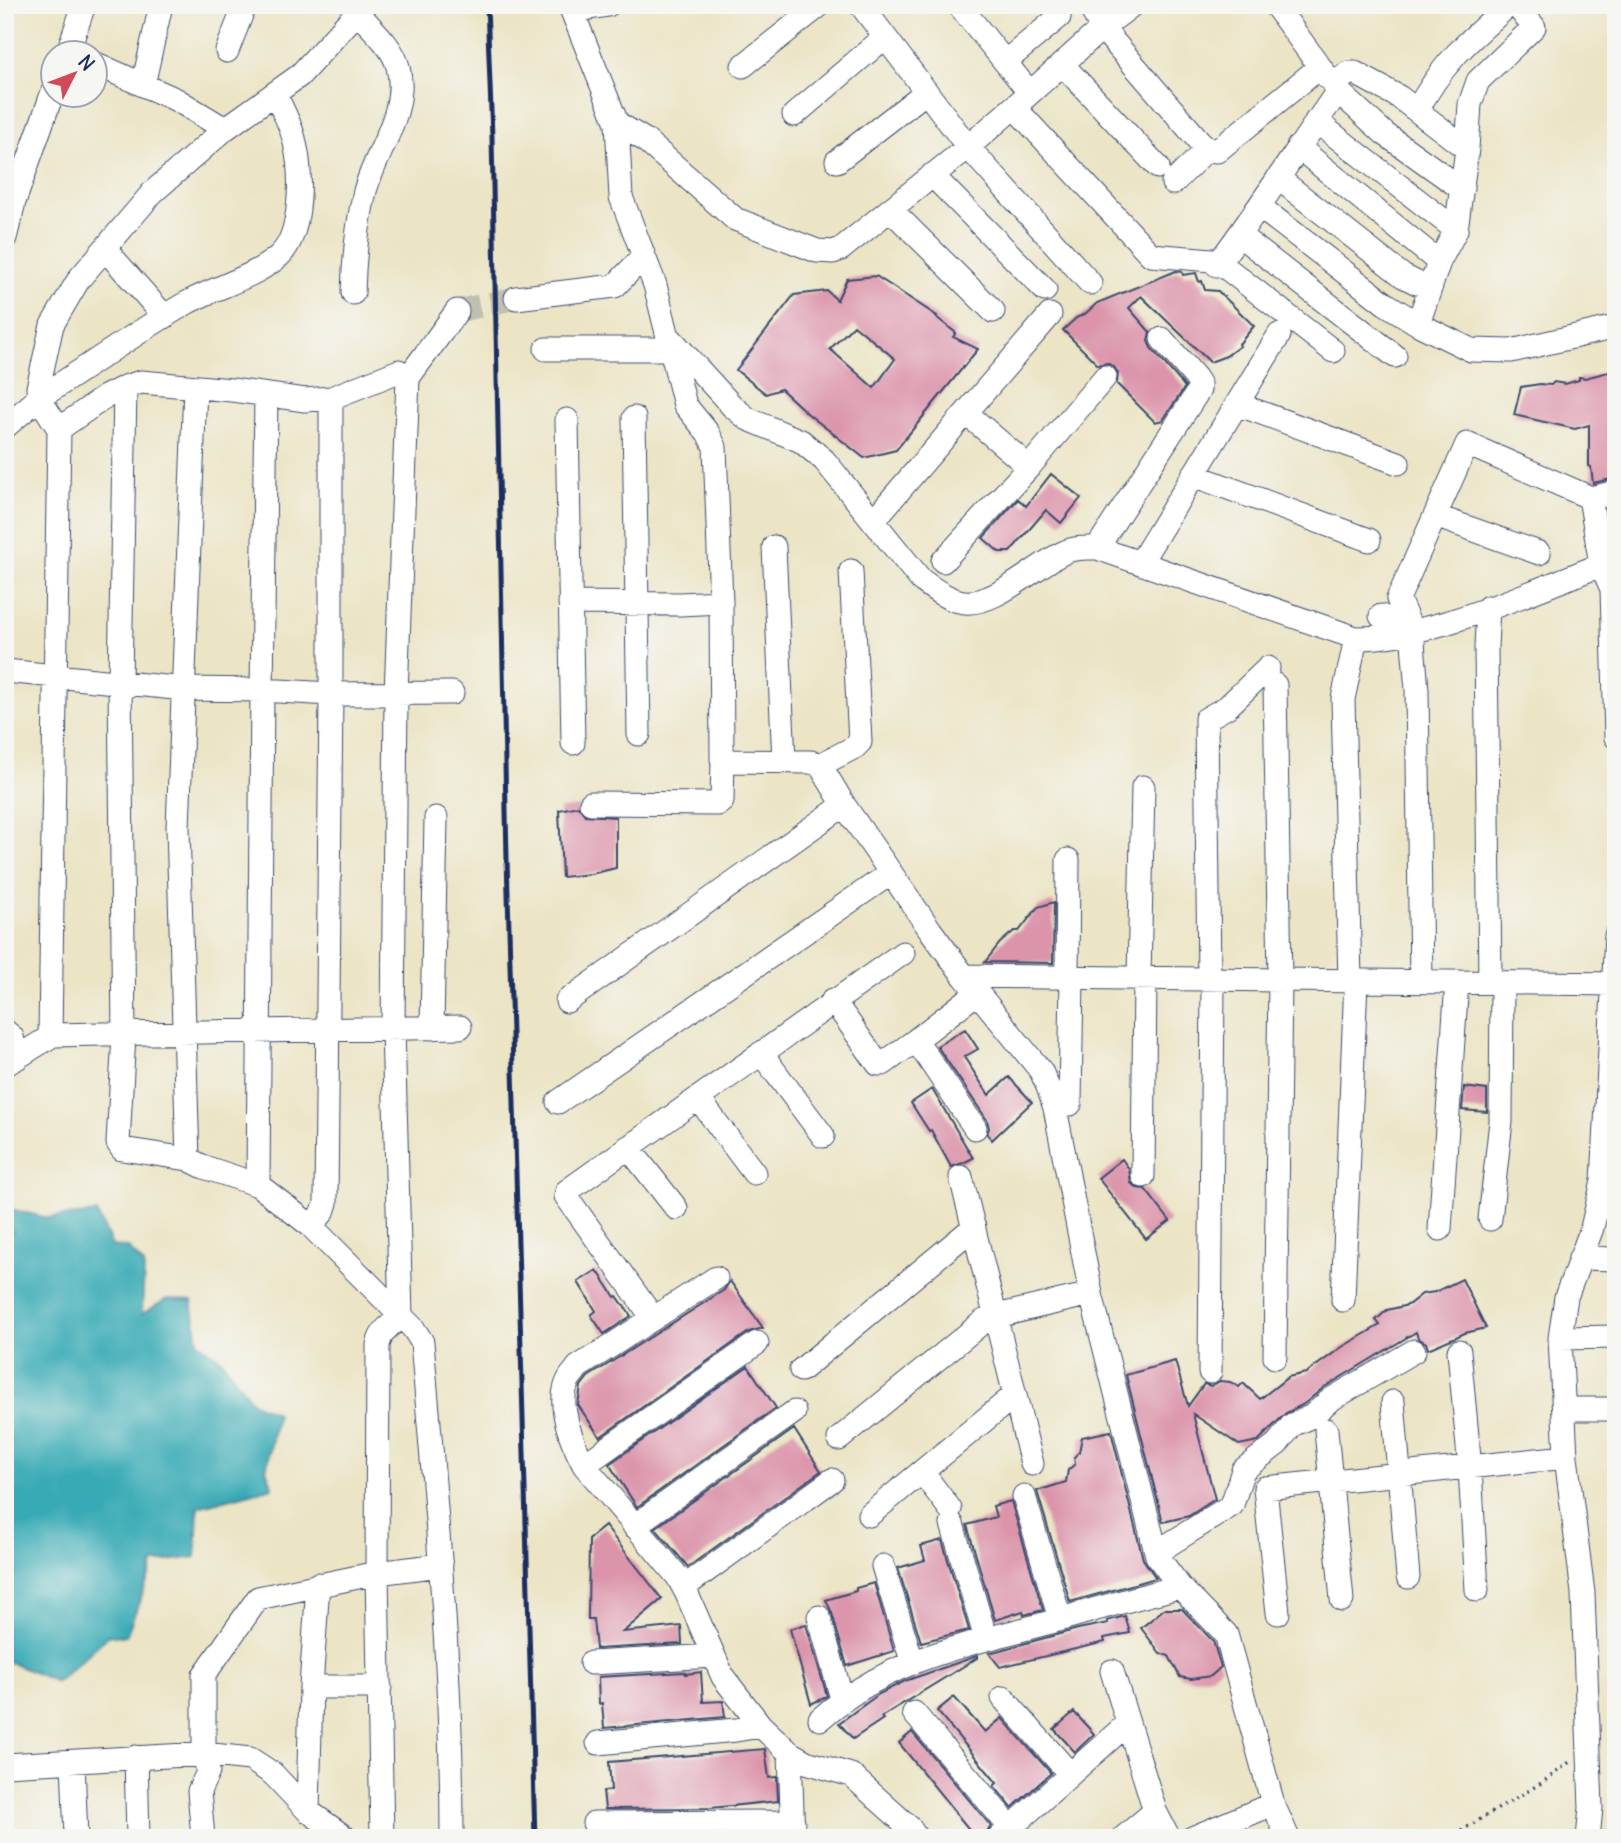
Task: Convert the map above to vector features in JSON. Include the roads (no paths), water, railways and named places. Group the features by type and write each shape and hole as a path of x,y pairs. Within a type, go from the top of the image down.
{"street":[{"path":"73,38 84,5"},
{"path":"143,85 160,5"},
{"path":"227,51 245,5"},
{"path":"591,803 718,804 722,801 723,760 715,447 708,433 685,405 655,285 621,197 617,122 572,8 608,5"},
{"path":"743,66 820,5"},
{"path":"861,5 968,148 1090,283"},
{"path":"1089,5 1102,28 1207,149"},
{"path":"617,122 645,140 735,219 817,251 833,252 841,249 968,148 1102,28 1132,5"},
{"path":"1275,5 1331,81 1385,134 1462,189"},
{"path":"1417,111 1429,88 1446,65 1467,42 1509,5"},
{"path":"1418,324 1439,262 1456,230 1470,104 1478,81 1534,27 1516,5"},
{"path":"963,6 1005,62 1023,100 1151,255 1212,260 1217,265"},
{"path":"50,1036 54,677 50,414 40,377 52,325 79,279 153,192 225,129 299,76 357,8 394,57 398,67 399,93 391,128 366,187 354,252 353,293"},
{"path":"1005,62 1059,17"},
{"path":"794,115 885,37"},
{"path":"1062,64 1165,175 1207,149 1217,150 1348,73 1355,73 1399,97 1467,149"},
{"path":"108,69 177,100 225,129"},
{"path":"1331,81 1316,121 1260,207 1223,257 1225,267 1333,351"},
{"path":"836,161 926,92"},
{"path":"50,414 165,317 185,304 257,269 278,256 290,242 298,204 300,169 295,141 275,94"},
{"path":"5,238 14,202 47,108"},
{"path":"1316,121 1456,230"},
{"path":"1298,147 1439,262"},
{"path":"932,175 1045,290"},
{"path":"1278,178 1404,276 1431,286"},
{"path":"1260,207 1386,304 1418,324 1471,350 1511,351 1616,327"},
{"path":"890,209 993,310"},
{"path":"1240,234 1395,356"},
{"path":"105,249 165,317"},
{"path":"516,298 615,286 644,256"},
{"path":"401,1317 394,1029 396,694 408,378 457,311"},
{"path":"873,521 1050,315"},
{"path":"1140,563 1279,335"},
{"path":"1097,548 1199,390 1195,377 1162,340"},
{"path":"546,349 670,342 748,419 801,441 824,460 921,580 960,602 989,599 1066,551 1097,548 1356,638 1373,638 1439,626 1601,565"},
{"path":"5,427 105,397 141,382 305,400 331,398 399,371 408,378"},
{"path":"943,561 1029,467 1105,377"},
{"path":"125,387 120,683 124,1035 120,1146 122,1149 188,1159 258,1185 311,1226 401,1317 422,1342 441,1564 452,1755 452,1838"},
{"path":"188,1159 178,828 195,387"},
{"path":"258,1185 266,396"},
{"path":"311,1226 323,1212 326,1203 331,398"},
{"path":"1237,404 1398,463"},
{"path":"966,413 1029,467"},
{"path":"634,418 639,734"},
{"path":"566,420 573,743"},
{"path":"1381,616 1411,628 1398,598 1467,444 1591,498 1616,492"},
{"path":"1193,475 1369,540"},
{"path":"1591,498 1601,565 1614,589 1616,737"},
{"path":"1435,516 1539,553"},
{"path":"774,547 784,761"},
{"path":"820,765 860,742 851,571"},
{"path":"570,603 721,602"},
{"path":"1488,607 1486,647 1501,1121 1490,1219"},
{"path":"1412,631 1417,690 1421,981"},
{"path":"1343,1300 1353,980 1343,699 1356,638"},
{"path":"5,671 185,690 262,690 331,694 452,693"},
{"path":"1210,1373 1211,979 1206,719 1271,677 1280,979 1275,1357"},
{"path":"723,760 811,762 820,765 844,805 971,984 1041,1071 1055,1108 1091,1294 1157,1556 1180,1587 1226,1634 1273,1804 1288,1838"},
{"path":"1143,787 1143,1176"},
{"path":"567,1000 844,805"},
{"path":"432,1028 436,818"},
{"path":"1068,860 1070,1104"},
{"path":"558,1102 891,873"},
{"path":"1588,1838 1591,1808 1583,1593 1566,1457 1560,1338 1566,1297 1609,1182 1616,936"},
{"path":"653,1318 566,1194 833,1000 903,953"},
{"path":"833,1000 878,1064 883,1064 916,1040 971,984 1069,977 1142,977 1614,984"},
{"path":"1440,1229 1457,982"},
{"path":"11,1062 50,1036 460,1027"},
{"path":"5,1031 12,1037 11,1062"},
{"path":"916,1040 975,1128"},
{"path":"761,1053 823,1136"},
{"path":"698,1098 754,1173"},
{"path":"628,1147 676,1208"},
{"path":"961,1177 1032,1464"},
{"path":"801,1370 974,1227"},
{"path":"1580,1258 1616,1259"},
{"path":"716,1278 578,1367 567,1382 564,1401 569,1431 584,1465 684,1587 730,1688 761,1726 790,1753 806,1762 851,1775 910,1829 916,1838"},
{"path":"839,1439 984,1321 1091,1294"},
{"path":"382,1838 377,1573 378,1345 385,1329 401,1317"},
{"path":"1560,1338 1616,1337"},
{"path":"584,1465 757,1343"},
{"path":"1157,1556 1168,1545 1232,1505 1243,1470 1277,1444 1292,1425 1312,1416 1331,1400 1414,1350"},
{"path":"1459,1352 1470,1468 1477,1590"},
{"path":"869,1515 1016,1395"},
{"path":"1393,1402 1408,1577"},
{"path":"1564,1409 1616,1409"},
{"path":"634,1526 794,1412"},
{"path":"1326,1430 1342,1600"},
{"path":"1278,1613 1265,1488 1566,1457"},
{"path":"922,1472 951,1517 986,1639"},
{"path":"684,1587 832,1480"},
{"path":"1024,1496 1059,1619"},
{"path":"203,1838 199,1791 208,1772 204,1754 204,1675 258,1598 317,1584 441,1564"},
{"path":"883,1566 912,1661"},
{"path":"309,1811 311,1687 317,1584"},
{"path":"820,1719 842,1699 912,1661 1180,1587"},
{"path":"819,1617 842,1699"},
{"path":"591,1663 714,1656"},
{"path":"1112,1671 1155,1811 1169,1838"},
{"path":"311,1687 380,1687"},
{"path":"1003,1698 1070,1774"},
{"path":"914,1713 1004,1832 1128,1723"},
{"path":"598,1743 761,1726"},
{"path":"594,1823 793,1830 790,1753"},
{"path":"5,1765 204,1754 250,1759 273,1774 309,1811 346,1838"},
{"path":"136,1757 138,1838"},
{"path":"74,1762 76,1838"},
{"path":"1192,1838 1273,1804"},
{"path":"1123,1838 1155,1811"}],"water":[{"path":"6,1208 47,1218 97,1213 112,1246 128,1248 144,1265 142,1314 167,1299 192,1301 198,1342 222,1360 253,1403 277,1413 266,1470 273,1487 198,1507 196,1557 154,1563 126,1636 109,1635 57,1682 9,1662 5,1664 5,1228 13,1232"}],"tunnel":[{"path":"457,311 516,298"}],"railway":[{"path":"487,5 507,859 535,1838"}]}
